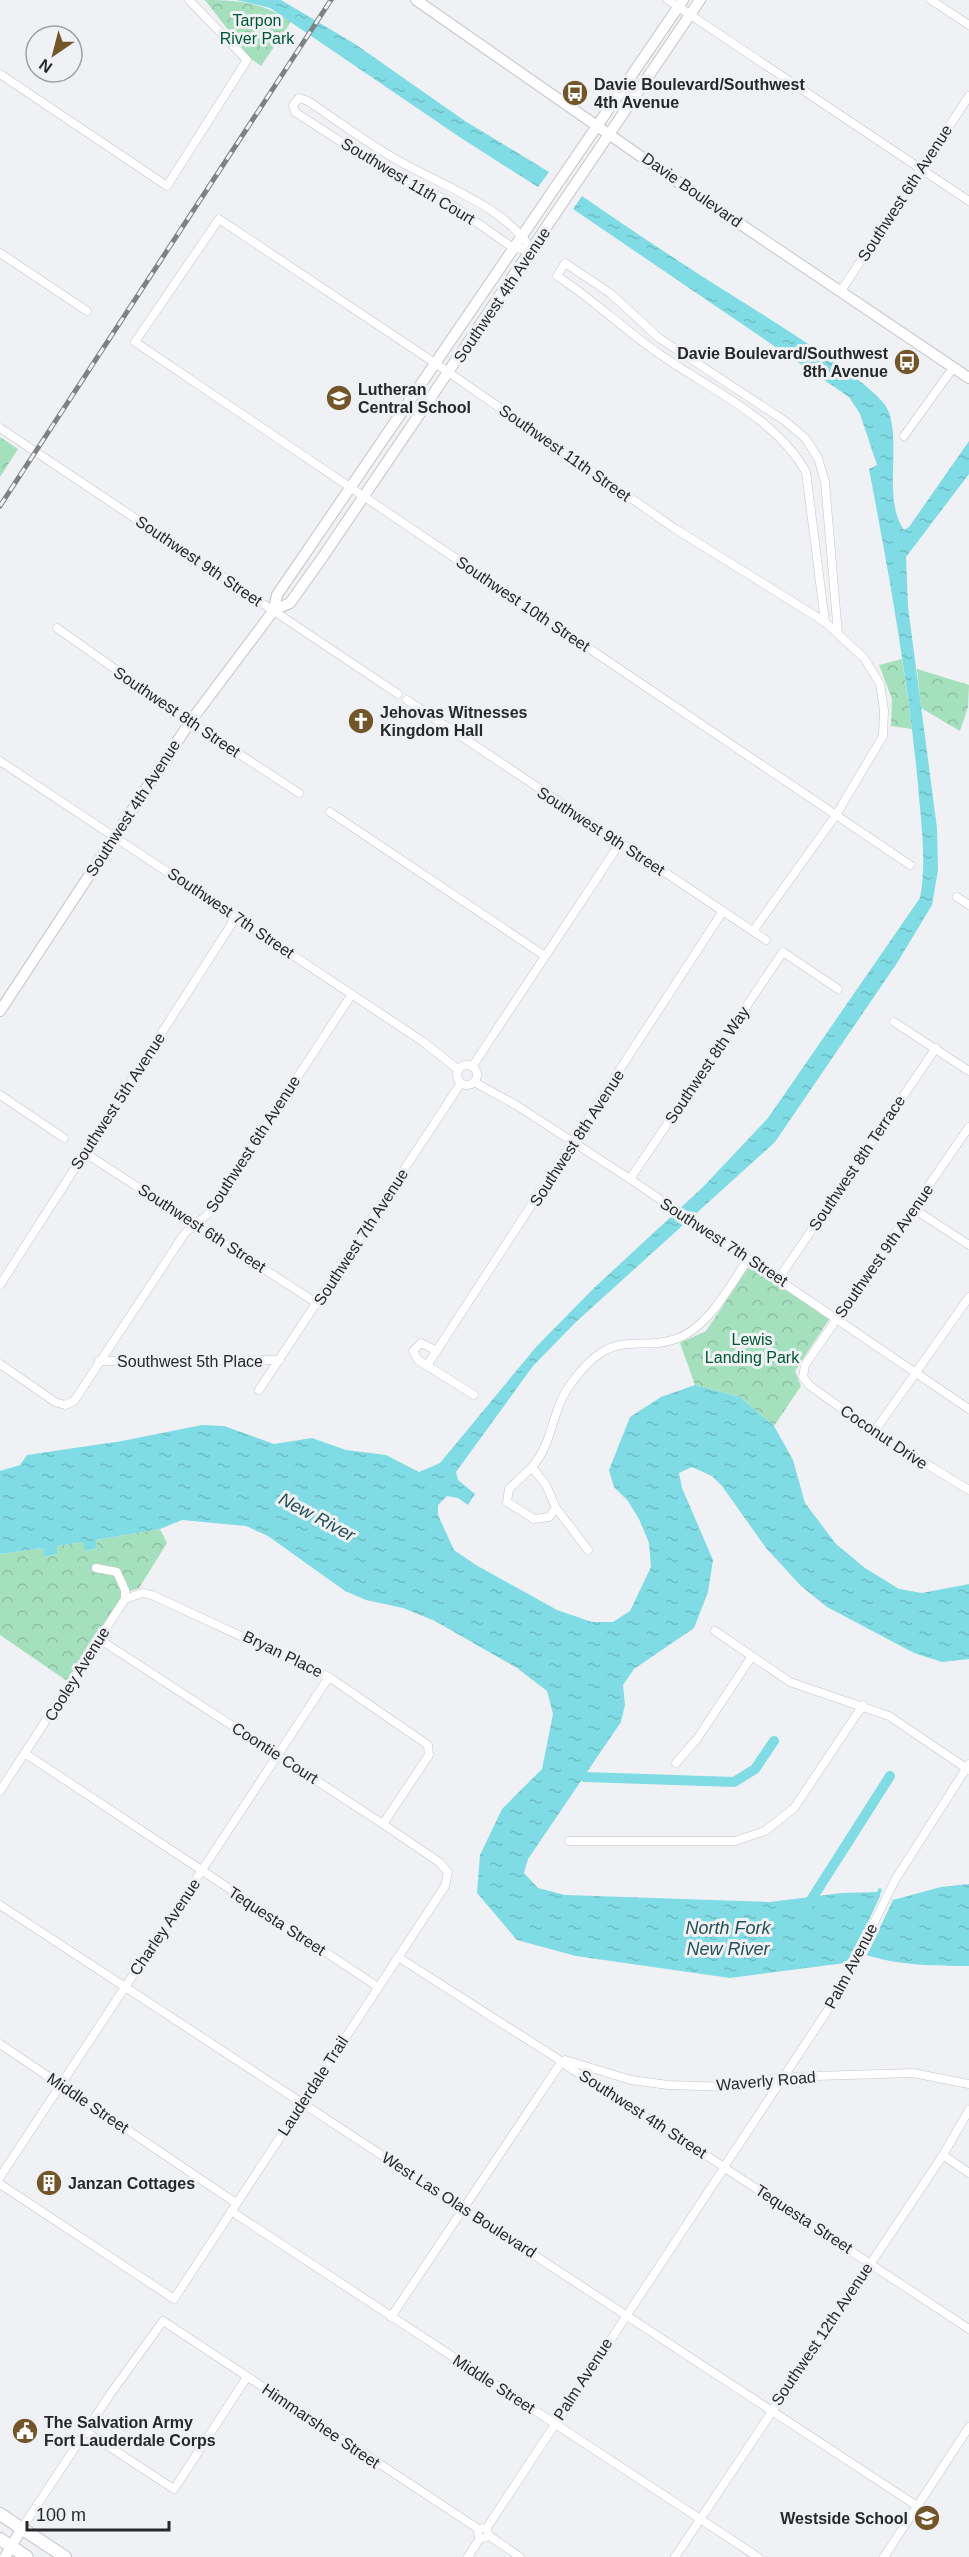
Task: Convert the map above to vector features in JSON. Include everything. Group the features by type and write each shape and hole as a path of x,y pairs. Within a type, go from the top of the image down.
{"main road":[{"name":"Davie Boulevard","path":"416,0 969,378"},
{"name":"Southwest 4th Avenue","path":"274,610 290,603 364,498 700,0"},
{"name":"Southwest 4th Avenue","path":"0,1011 190,722 274,610 276,595 680,3"},
{"path":"0,2514 65,2557"},
{"path":"8,2552 22,2528"},
{"path":"0,2539 8,2552 27,2557"}],"street":[{"path":"0,74 167,186 247,60 189,0"},
{"path":"668,0 680,3 690,15 969,201"},
{"path":"932,0 969,25"},
{"name":"Southwest 6th Avenue","path":"841,291 969,96"},
{"name":"Southwest 11th Court","path":"298,98 308,100 392,158 457,190 522,235 532,250 513,248 444,199 395,177 300,116 293,108 294,102 298,98"},
{"name":"Southwest 10th Street","path":"219,219 135,342 910,865"},
{"name":"Southwest 11th Street","path":"219,219 450,373 674,528 825,622"},
{"path":"0,253 87,310"},
{"path":"753,931 836,815 883,736 884,710 880,684 864,658 838,634 825,622 806,472 786,442 752,416 657,353 590,298 557,276 565,263 610,293 659,338 760,404 805,438 818,458 825,482 838,634"},
{"path":"904,436 953,368"},
{"path":"752,416 760,404"},
{"name":"Southwest 9th Street","path":"0,428 398,694"},
{"name":"Southwest 8th Street","path":"57,628 190,722 299,793"},
{"name":"Southwest 9th Street","path":"407,700 766,940"},
{"name":"Southwest 7th Street","path":"0,761 423,1041 459,1070"},
{"path":"330,812 545,956"},
{"path":"472,1067 620,843"},
{"path":"957,897 969,905"},
{"name":"Southwest 8th Avenue","path":"428,1364 574,1144 723,911"},
{"name":"Southwest 5th Avenue","path":"0,1285 236,917"},
{"name":"Southwest 8th Way","path":"630,1179 783,952 838,988"},
{"name":"Southwest 6th Avenue","path":"0,1364 55,1402 65,1405 74,1401 185,1233 207,1215 352,994"},
{"path":"894,1022 969,1071"},
{"name":"Southwest 8th Terrace","path":"778,1278 936,1048"},
{"path":"464,1066 472,1067 477,1073 474,1082 469,1085 461,1083 457,1076 459,1070 464,1066"},
{"name":"Southwest 7th Street","path":"474,1082 516,1105 630,1179 969,1409"},
{"name":"Southwest 7th Avenue","path":"259,1390 318,1304 461,1083"},
{"path":"0,1095 64,1138"},
{"name":"Southwest 9th Avenue","path":"803,1377 805,1365 969,1127"},
{"name":"Southwest 6th Street","path":"85,1153 318,1304"},
{"path":"914,1209 969,1245"},
{"path":"556,1508 549,1516 534,1519 520,1513 507,1502 509,1489 544,1453 561,1400 593,1359 614,1344 643,1344 676,1339 702,1324 748,1259"},
{"path":"874,1432 918,1374 969,1297"},
{"path":"437,1350 421,1343 415,1348 416,1358 474,1395"},
{"name":"Southwest 5th Place","path":"99,1361 280,1360"},
{"name":"Coconut Drive","path":"803,1377 808,1385 874,1432 969,1490"},
{"path":"532,1467 546,1485 556,1508 588,1550"},
{"path":"96,1568 117,1572 125,1590 125,1599"},
{"name":"Bryan Place","path":"125,1599 142,1593 152,1594 239,1633 329,1677 428,1745 429,1755 383,1824"},
{"name":"Cooley Avenue","path":"0,1791 125,1599"},
{"path":"715,1631 790,1682 863,1705 896,1720 968,1767"},
{"name":"Coontie Court","path":"99,1639 383,1824 439,1862 448,1872"},
{"path":"676,1763 697,1739 752,1656"},
{"name":"Charley Avenue","path":"0,2177 329,1677"},
{"path":"569,1841 735,1841 765,1832 794,1808 863,1705"},
{"name":"Tequesta Street","path":"26,1754 201,1872 378,1987"},
{"name":"Palm Avenue","path":"468,2557 841,1990 887,1896 968,1767"},
{"name":"Lauderdale Trail","path":"0,2184 174,2299 445,1886 448,1872"},
{"name":"West Las Olas Boulevard","path":"0,1905 463,2207 770,2412 917,2506"},
{"path":"391,2317 562,2062 398,1957"},
{"name":"Middle Street","path":"0,2044 236,2203"},
{"name":"Waverly Road","path":"562,2062 631,2080 668,2085 727,2087 783,2077 913,2073 969,2084"},
{"name":"Southwest 4th Street","path":"562,2062 724,2168"},
{"name":"Southwest 12th Avenue","path":"675,2557 942,2155 969,2110"},
{"path":"942,2155 969,2174"},
{"name":"Tequesta Street","path":"724,2168 969,2329"},
{"name":"Middle Street","path":"231,2211 758,2557"},
{"name":"Himmarshee Street","path":"85,2431 163,2321 520,2557"},
{"path":"22,2528 85,2431 174,2489 247,2377"},
{"path":"884,2557 969,2427"},
{"path":"960,2440 969,2445"}],"green space":[{"name":"Tarpon River Park","path":"205,0 250,3 270,10 291,22 261,66 250,58"},
{"path":"0,437 18,449 0,477"},
{"path":"902,659 912,729 891,726 892,699 879,665"},
{"path":"917,669 969,685 968,707 960,731 921,708"},
{"name":"Lewis Landing Park","path":"750,1265 830,1318 795,1371 801,1386 774,1426 740,1397 695,1385 680,1343 706,1331"},
{"path":"160,1529 167,1543 139,1588 125,1593 67,1681 0,1635 0,1554 43,1548 45,1557 57,1554 57,1546 83,1542 86,1551 97,1548 96,1540"}],"water":[{"path":"237,0 281,0 355,44 465,121 549,172 538,187 461,138 270,8"},
{"path":"582,196 802,340 878,397 888,410 892,424 894,503 904,530 909,527 969,441 969,474 906,557 908,607 937,828 938,870 932,905 897,963 775,1142 577,1321 533,1366 456,1472 458,1480 475,1494 468,1505 458,1498 447,1496 438,1505 438,1515 454,1550 476,1565 557,1610 592,1622 613,1622 630,1611 651,1567 649,1543 639,1519 628,1501 614,1487 609,1470 630,1417 661,1397 695,1385 740,1397 774,1426 793,1460 805,1503 836,1544 865,1568 899,1589 922,1593 969,1584 969,1659 942,1662 914,1653 827,1607 801,1586 766,1548 722,1486 712,1476 692,1467 679,1473 682,1488 713,1560 708,1592 694,1628 634,1669 623,1685 625,1705 621,1722 528,1859 524,1873 538,1888 565,1895 770,1902 842,1893 877,1892 879,1888 882,1889 880,1895 893,1900 941,1887 969,1884 969,1966 896,1962 855,1951 845,1963 730,1978 576,1956 517,1940 477,1893 480,1855 502,1809 542,1769 553,1714 547,1691 517,1668 435,1621 403,1608 366,1600 345,1591 268,1536 246,1526 182,1520 160,1529 96,1540 97,1548 85,1551 83,1542 57,1546 57,1554 44,1557 43,1548 0,1554 0,1471 20,1465 27,1455 122,1441 202,1425 224,1426 274,1444 312,1438 346,1450 386,1455 419,1472 440,1463 536,1347 594,1288 703,1187 768,1118 920,898 923,842 909,706 891,587 869,469 877,465 860,414 849,397 573,209"}],"pier":[{"path":"881,1894 893,1900 866,1957 854,1952"}],"waterway":[{"path":"585,1777 734,1782 755,1769 774,1741"},
{"path":"806,1908 890,1776"}],"railway":[{"path":"0,506 331,0"}],"place":[{"name":"Davie Boulevard/Southwest 4th Avenue","path":"575,93"},
{"name":"Davie Boulevard/Southwest 8th Avenue","path":"907,362"},
{"name":"Lutheran Central School","path":"339,398"},
{"name":"Jehovas Witnesses Kingdom Hall","path":"361,721"},
{"name":"Janzan Cottages","path":"49,2183"},
{"name":"The Salvation Army Fort Lauderdale Corps","path":"25,2431"},
{"name":"Westside School","path":"927,2518"}],"water label":[{"name":"New River","path":"317,1517"},
{"name":"North Fork New River","path":"728,1938"}]}
